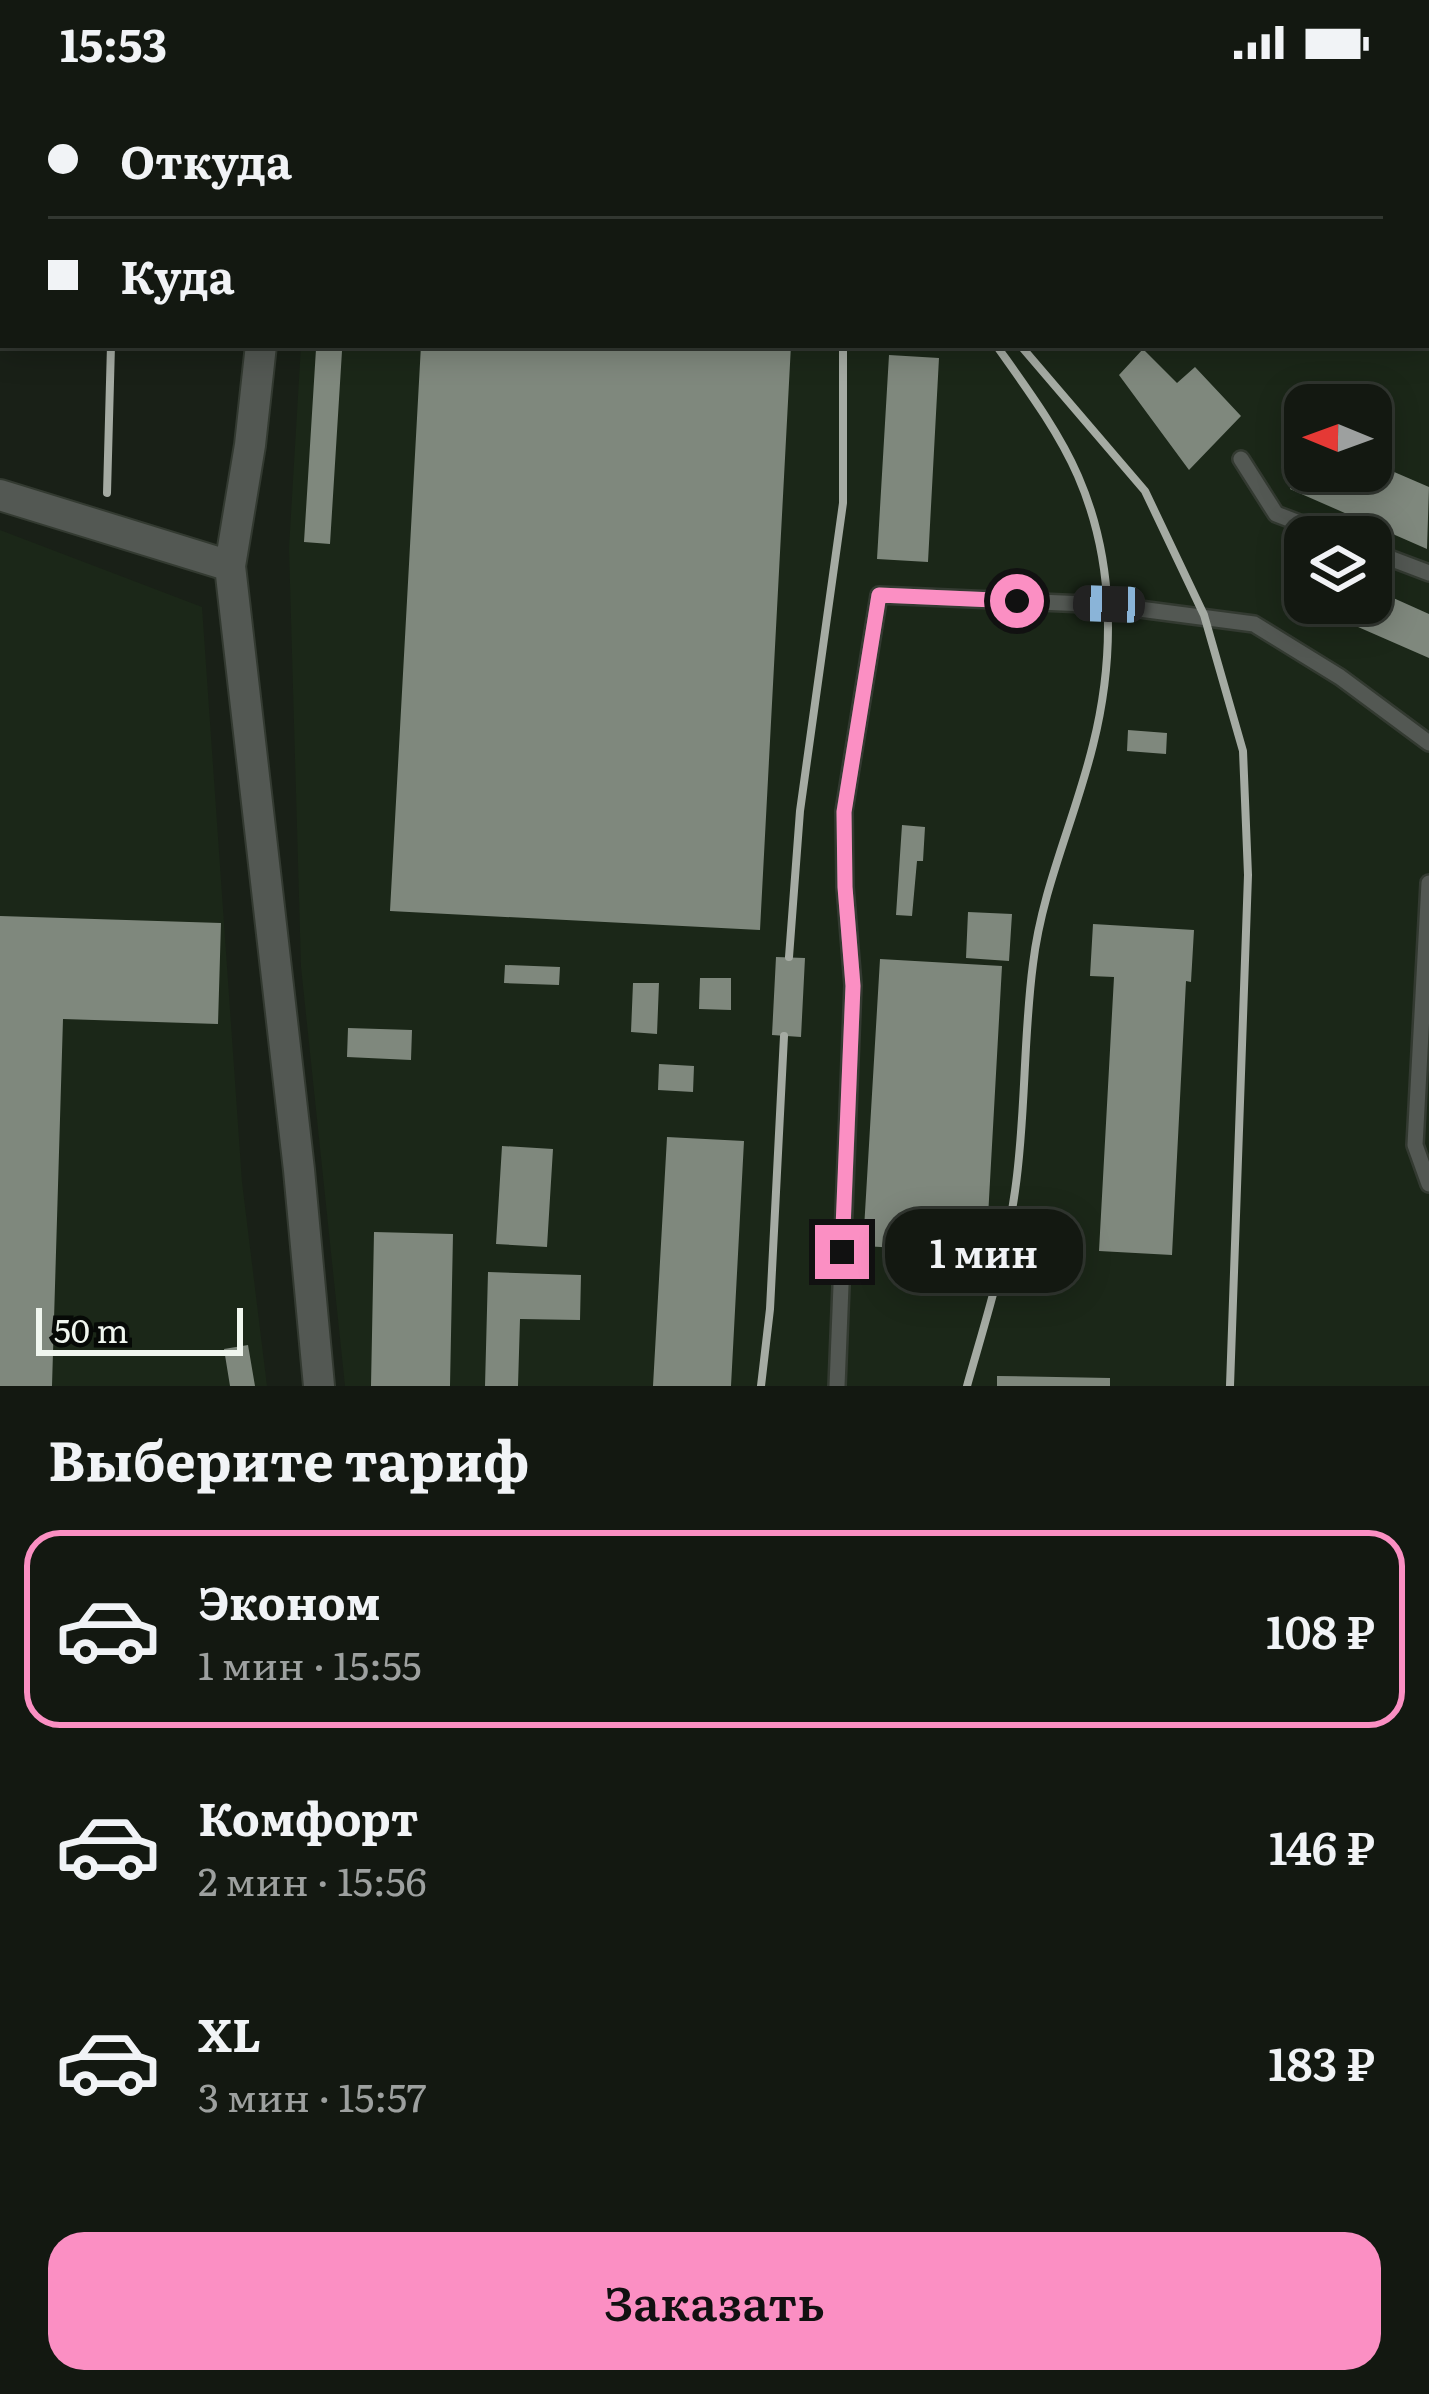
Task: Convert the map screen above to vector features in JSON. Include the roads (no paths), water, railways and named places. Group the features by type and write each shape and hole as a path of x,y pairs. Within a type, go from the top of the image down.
{"street":[{"path":"261,348 230,566 319,1386"},
{"path":"0,495 230,566"}],"lane":[{"path":"1241,459 1276,514 1284,517"},
{"path":"1392,559 1429,573"},
{"path":"837,1386 853,986 844,812 879,595 1109,604 1254,624 1340,676 1429,743"},
{"path":"1429,883 1415,1145 1429,1184"}],"railway":[{"path":"107,493 111,348"},
{"path":"789,957 800,811 843,503 843,348"},
{"path":"967,1386 1001,1265 1015,1191 1037,936 1093,745 1108,644 1105,575 1090,508 1061,442 998,348"},
{"path":"1023,348 1145,491 1204,615 1243,751 1248,875 1230,1386"},
{"path":"761,1386 770,1309 784,1036"}]}
